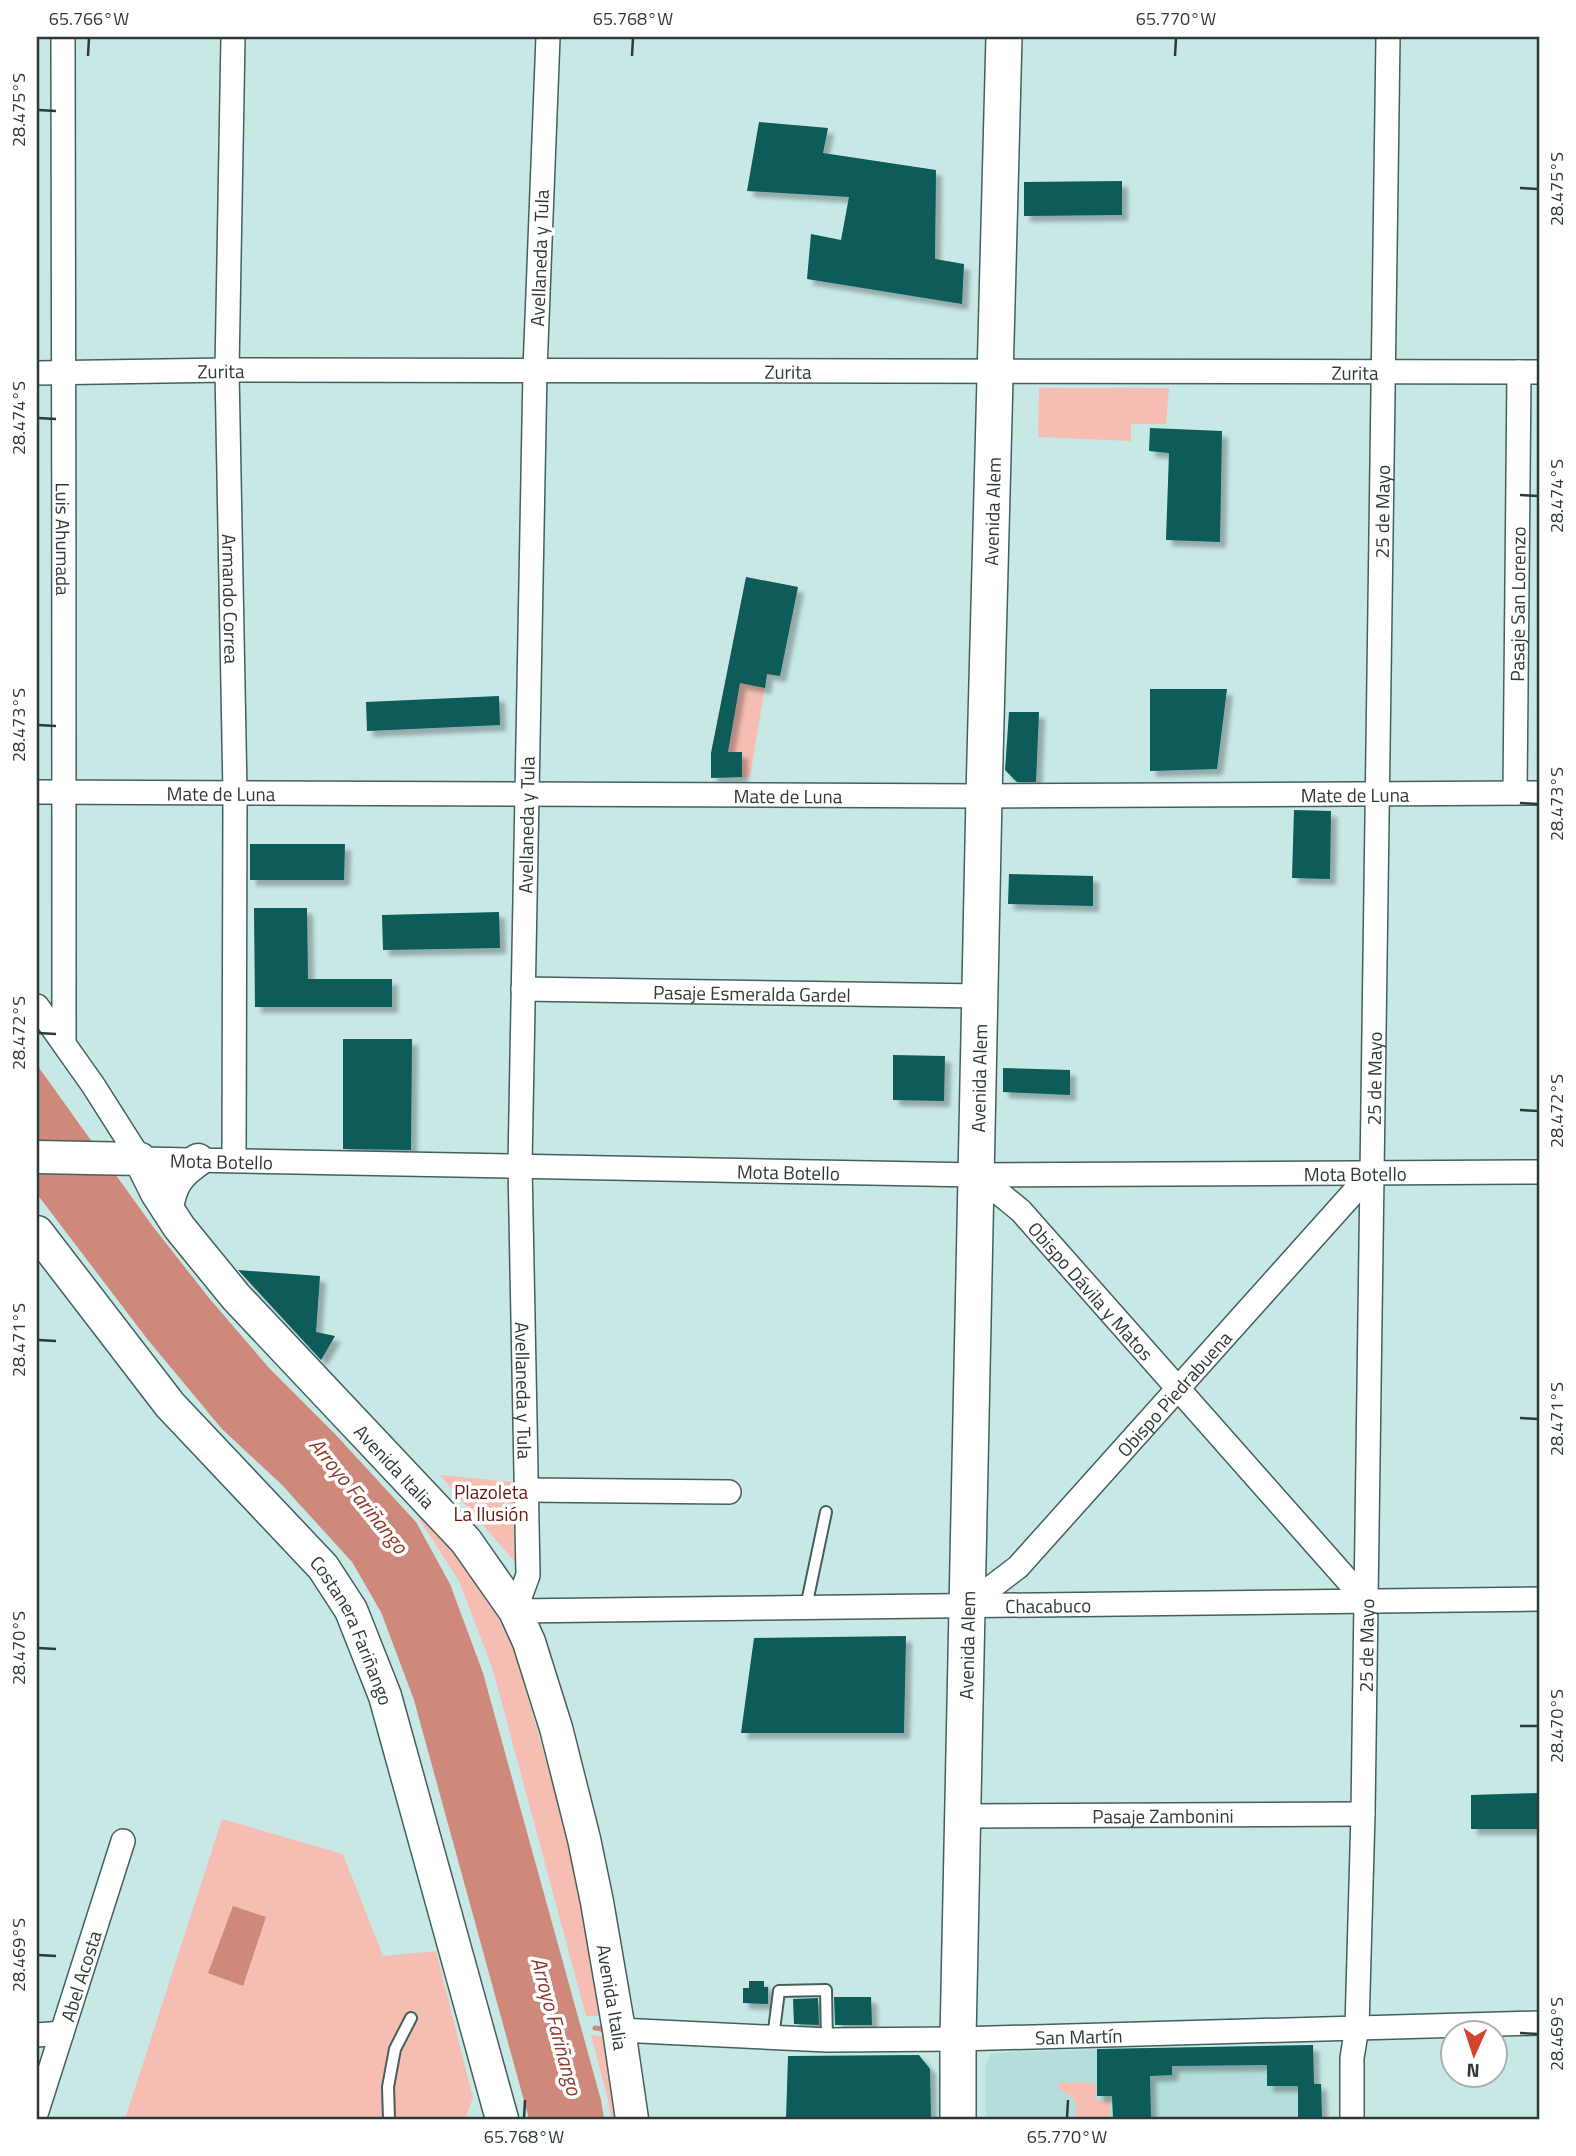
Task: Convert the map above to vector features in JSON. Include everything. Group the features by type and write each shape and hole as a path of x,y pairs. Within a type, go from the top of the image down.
{"main road":[{"name":"Avenida Alem","path":"958,2119 984,796 1004,37"}],"street":[{"name":"Luis Ahumada","path":"63,37 62,373 66,792 64,1043"},
{"name":"Armando Correa","path":"233,37 227,370 235,793 234,1160"},
{"name":"Avellaneda y Tula","path":"515,1611 528,1575 520,1165 535,370 548,37"},
{"name":"25 de Mayo","path":"1352,2119 1352,2058 1357,2027 1363,1814 1388,37"},
{"name":"Zurita","path":"37,373 227,370 1529,372"},
{"name":"Pasaje San Lorenzo","path":"1515,793 1529,372"},
{"name":"Mate de Luna","path":"37,792 984,796 1539,793"},
{"name":"Pasaje Esmeralda Gardel","path":"523,989 980,996"},
{"name":"Avenida Italia","path":"37,1006 64,1043 128,1159 179,1227 236,1297 466,1541 515,1611 529,1642 556,1728 584,1839 620,2030 632,2119"},
{"name":"Mota Botello","path":"37,1157 977,1175 1539,1172"},
{"path":"167,1208 170,1188 184,1170 198,1160"},
{"name":"Obispo Piedrabuena","path":"968,1605 1018,1567 1371,1173"},
{"name":"Obispo Dávila y Matos","path":"977,1175 1021,1211 1365,1600"},
{"name":"Costanera Fariñango","path":"37,1231 170,1405 323,1567 351,1610 385,1696 502,2119"},
{"path":"526,1490 729,1492"},
{"name":"Chacabuco","path":"515,1611 1539,1599"},
{"name":"Pasaje Zambonini","path":"963,1816 1363,1814"},
{"name":"Abel Acosta","path":"37,2111 122,1841"},
{"name":"San Martín","path":"620,2030 827,2040 1539,2024"},
{"path":"37,2035 62,2033"}],"lane":[{"path":"806,1607 827,1512"},
{"path":"773,2038 779,1991 826,1990 827,2040"},
{"path":"389,2119 388,2087 395,2049 411,2018"}],"shaded area":[{"path":"1313,2045 1314,2083 1321,2084 1322,2119 986,2119 985,2068 991,2053"}],"green space":[{"path":"1039,388 1169,388 1166,424 1131,424 1131,441 1038,437"},
{"path":"746,577 798,587 780,676 767,675 750,777 711,778 711,753"},
{"name":"Plazoleta La Ilusión","path":"440,1475 512,1482 515,1562"},
{"path":"397,1484 480,1579 515,1654 584,1892 605,2016 586,2016 493,1670 459,1581"},
{"path":"222,1819 343,1854 383,1956 436,1951 473,2098 465,2119 125,2119"},
{"path":"591,2035 606,2037 620,2119 611,2119"},
{"path":"1059,2082 1095,2083 1096,2100 1110,2100 1110,2119 1075,2119 1074,2101 1059,2090"}],"water":[{"name":"Arroyo Fariñango","path":"37,1065 151,1224 209,1298 269,1368 335,1434 416,1522 450,1584 483,1673 604,2119 529,2119 414,1700 381,1612 352,1562 282,1485 222,1429 148,1340 37,1194"},
{"path":"233,1906 266,1917 243,1986 208,1973"}],"building":[{"path":"759,122 828,128 823,153 936,170 935,259 964,264 962,304 807,279 811,234 841,240 849,197 747,191"},
{"path":"1122,181 1122,215 1024,216 1024,182"},
{"path":"1150,428 1222,431 1220,542 1166,540 1169,453 1149,451"},
{"path":"746,577 798,587 780,676 767,674 765,688 740,683 728,752 742,752 742,777 711,778 711,753"},
{"path":"1150,689 1227,689 1217,769 1150,771"},
{"path":"499,696 500,725 367,731 366,702"},
{"path":"1009,712 1039,712 1036,782 1017,782 1005,770"},
{"path":"1294,810 1331,811 1330,879 1292,878"},
{"path":"250,844 345,844 344,880 250,880"},
{"path":"1009,874 1093,876 1093,906 1008,904"},
{"path":"254,908 307,908 308,979 392,979 392,1007 255,1007"},
{"path":"499,912 500,948 383,950 382,915"},
{"path":"343,1039 412,1039 411,1150 343,1149"},
{"path":"893,1055 945,1056 944,1101 893,1100"},
{"path":"1003,1068 1070,1070 1070,1095 1003,1092"},
{"path":"238,1270 320,1276 316,1332 335,1336 321,1360"},
{"path":"906,1636 904,1733 741,1733 754,1638"},
{"path":"1539,1793 1539,1829 1471,1829 1471,1795"},
{"path":"749,1981 764,1981 764,1987 768,1987 768,2004 743,2003 743,1988 749,1988"},
{"path":"834,1997 871,1997 872,2025 835,2025"},
{"path":"818,1998 819,2025 794,2024 793,1999"},
{"path":"1313,2045 1314,2084 1321,2084 1322,2119 1298,2119 1298,2086 1267,2086 1267,2065 1172,2066 1172,2075 1150,2076 1151,2119 1113,2119 1112,2096 1097,2096 1097,2049"},
{"path":"919,2055 930,2069 931,2119 786,2119 788,2056"}],"waterway":[{"path":"595,2028 609,2030"}]}
